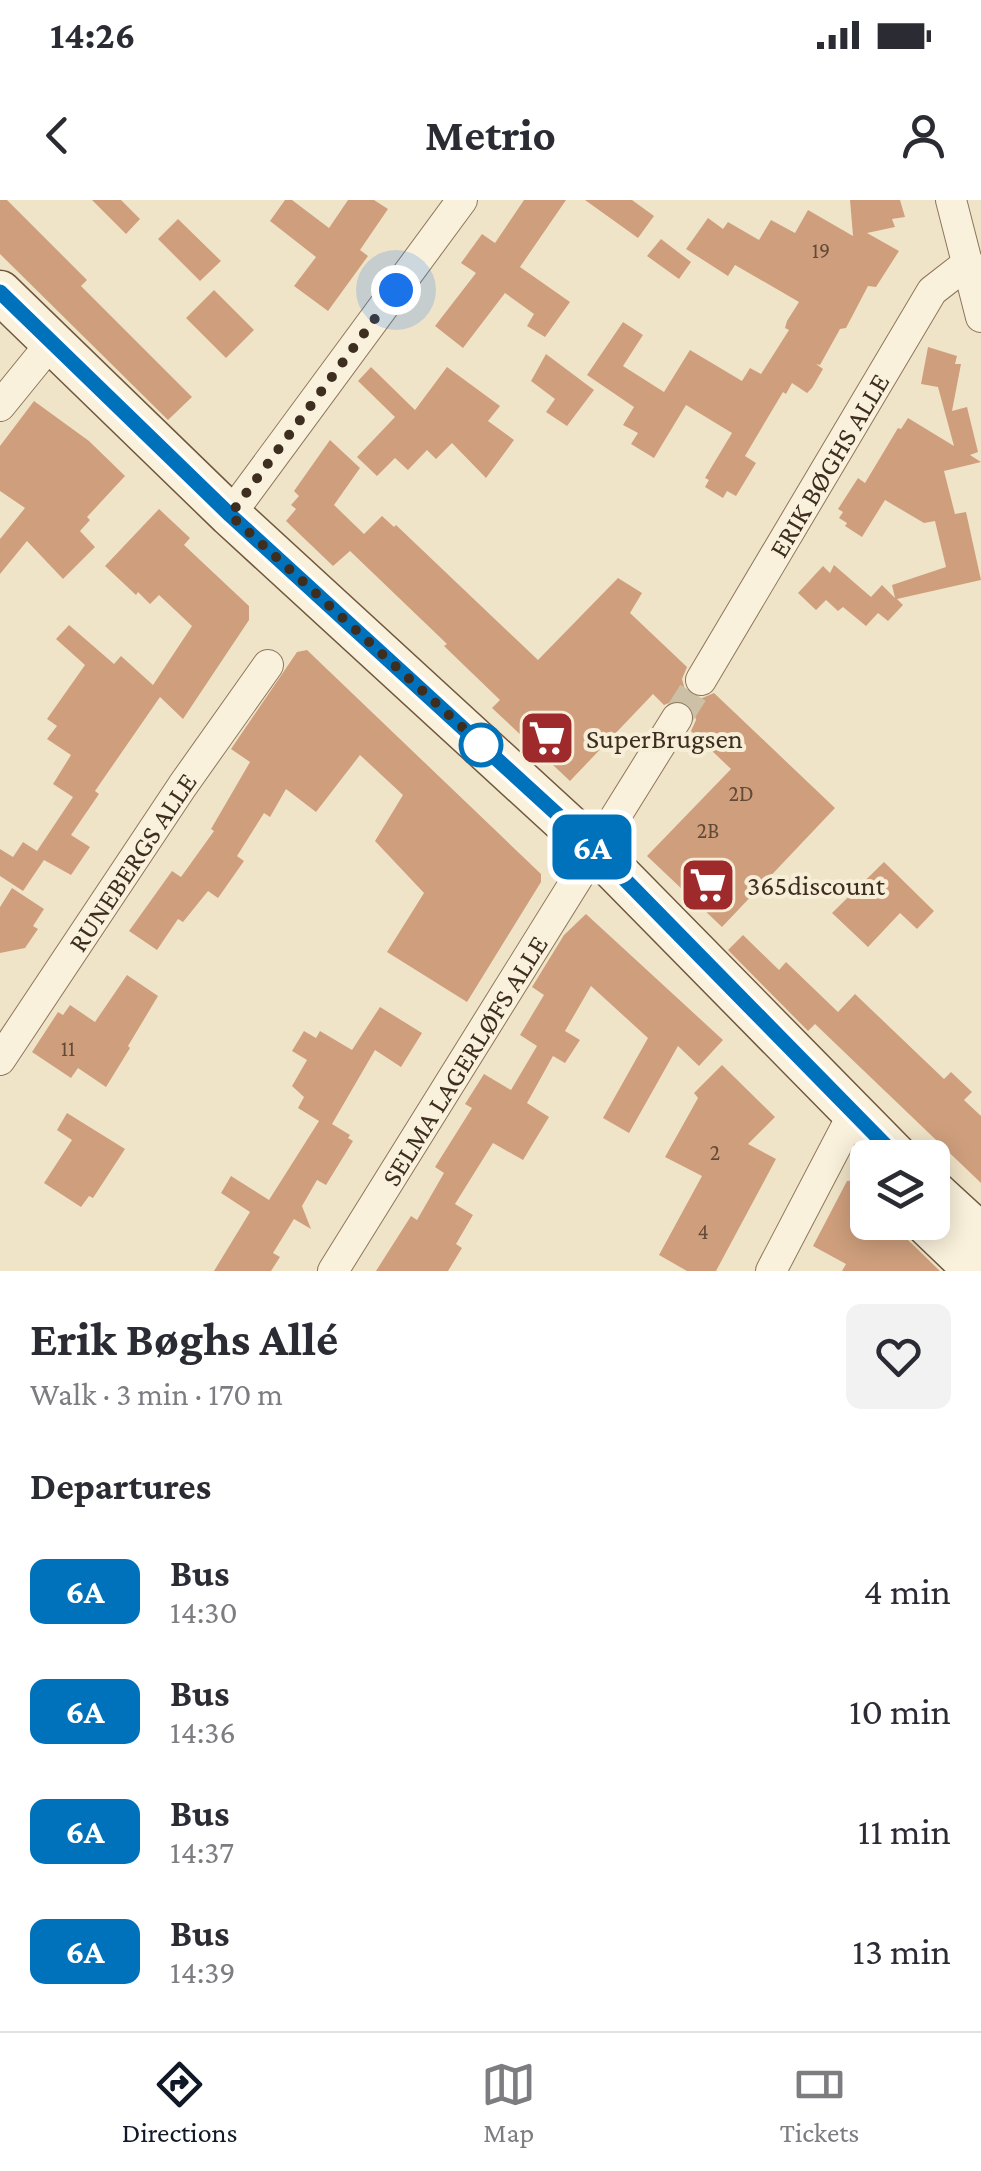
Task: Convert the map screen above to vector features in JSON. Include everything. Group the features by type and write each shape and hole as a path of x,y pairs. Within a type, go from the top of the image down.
{"street":[{"path":"230,515 462,200"},
{"path":"951,200 981,317"},
{"name":"ERIK BØGHS ALLE","path":"700,680 932,291 968,264"},
{"path":"0,292 44,351 587,860"},
{"path":"0,324 44,351 230,515 587,860 851,1140"},
{"path":"0,406 44,351"},
{"name":"RUNEBERGS ALLE","path":"0,1060 268,664"},
{"path":"587,860 677,718"},
{"name":"SELMA LAGERLØFS ALLE","path":"333,1271 587,860"},
{"path":"771,1271 850,1144"},
{"path":"950,1207 981,1236"},
{"path":"943,1240 976,1271"}],"building":[{"path":"0,200 7,200 87,280 81,286 192,397 168,420 0,254"},
{"path":"92,200 121,200 140,219 126,234"},
{"path":"285,200 292,200 329,228 348,200 374,200 388,209 360,250 368,256 328,311 294,286 316,257 270,221"},
{"path":"524,200 566,200 520,267 570,302 545,337 527,326 534,314 505,293 463,348 435,326 476,273 461,263 482,234 495,243"},
{"path":"585,200 632,200 654,216 638,238"},
{"path":"850,200 900,200 905,217 892,219 895,227 867,233 899,251 876,287 868,286 846,328 840,329 820,365 816,364 823,369 812,388 807,393 792,383 786,394 783,392 745,456 756,463 736,496 727,491 723,498 705,487 709,480 705,478 732,433 686,405 654,458 631,444 638,433 623,425 634,407 587,375 623,322 643,335 623,366 664,392 690,350 742,381 750,368 761,374 789,330 785,328 787,321 799,302 735,265 728,276 686,249 708,218 723,229 728,222 759,240 771,220 795,233 808,210 853,236"},
{"path":"178,219 221,261 200,281 158,239"},
{"path":"661,239 691,262 679,279 647,256"},
{"path":"214,290 254,330 226,358 186,318"},
{"path":"928,347 957,356 955,364 961,364 952,411 967,407 978,452 970,455 981,462 944,471 955,514 966,512 981,580 897,599 903,605 888,621 878,613 866,626 843,607 838,611 826,600 816,610 798,593 823,566 830,573 834,565 871,597 882,585 895,598 892,585 946,567 935,521 924,523 885,500 862,537 845,526 847,523 839,518 843,512 838,509 858,478 865,483 908,418 954,446 938,387 921,384"},
{"path":"546,354 594,390 567,426 546,412 555,399 531,381"},
{"path":"371,367 415,410 447,367 500,406 488,421 514,440 486,478 452,443 436,459 427,450 408,470 395,458 377,476 357,457 395,417 358,381"},
{"path":"34,401 89,441 125,476 87,517 90,520 80,531 95,547 63,579 27,541 0,574 0,539 25,508 0,491 0,446"},
{"path":"330,440 360,468 334,505 364,534 382,516 396,525 538,660 618,578 642,593 630,613 687,667 682,679 685,690 700,699 714,693 835,808 722,927 647,856 731,769 691,731 696,720 693,708 679,699 664,705 653,694 570,781 492,708 500,700 350,551 333,566 286,521 296,509 291,505 299,496 294,491"},
{"path":"159,509 190,538 184,545 249,606 249,620 183,719 160,697 95,791 99,794 71,835 90,847 71,875 44,860 23,891 0,876 0,849 13,857 23,842 37,851 73,797 53,784 71,755 47,739 57,726 47,719 85,665 56,639 69,625 114,664 121,656 153,685 192,626 159,595 150,604 105,566"},
{"path":"307,650 541,874 541,882 467,1002 387,952 424,893 375,841 403,795 360,755 316,812 286,789 270,817 264,813 237,856 244,861 218,898 208,891 183,922 178,919 157,950 129,931 172,871 181,877 214,831 211,829 250,762 231,749 297,652"},
{"path":"884,862 934,911 917,929 900,913 868,947 832,913"},
{"path":"12,888 44,909 33,926 38,929 25,948 0,953 0,907"},
{"path":"586,914 723,1040 699,1066 678,1046 629,1133 603,1118 648,1038 591,986 565,1031 580,1040 565,1063 553,1056 527,1103 549,1117 523,1160 493,1143 455,1204 473,1215 456,1244 462,1248 448,1271 376,1271 411,1216 417,1220 444,1173 435,1167 472,1108 465,1104 484,1074 511,1090 537,1046 520,1035 544,995 532,987 564,935"},
{"path":"743,935 779,970 786,962 838,1012 855,994 944,1079 951,1072 972,1092 964,1100 981,1116 981,1183 950,1153 950,1140 936,1140 815,1024 808,1031 728,950"},
{"path":"127,975 158,996 106,1087 78,1068 71,1078 32,1052 58,1012 63,1015 70,1005 95,1022"},
{"path":"380,1007 422,1033 401,1067 375,1050 332,1124 353,1141 326,1185 317,1180 302,1206 311,1229 294,1219 273,1253 280,1257 271,1271 214,1271 250,1212 221,1193 231,1176 269,1200 319,1121 298,1108 304,1097 292,1086 307,1060 292,1051 304,1031 316,1038 320,1031 352,1050"},
{"path":"722,1065 775,1117 748,1144 776,1159 716,1271 687,1271 659,1255 702,1176 665,1157 698,1098 694,1093"},
{"path":"67,1113 125,1149 93,1198 89,1196 81,1207 44,1183 72,1140 57,1130"},
{"path":"850,1181 850,1240 908,1240 940,1271 842,1271 846,1264 813,1246"}],"tunnel":[{"path":"677,718 701,680"}],"bus line":[{"name":"6A","path":"0,292 230,515 594,848 880,1140"}],"place":[{"name":"SuperBrugsen","path":"547,738"},
{"name":"365discount","path":"708,885"}],"route":[{"path":"396,290 230,515 485,748 481,745"}]}
